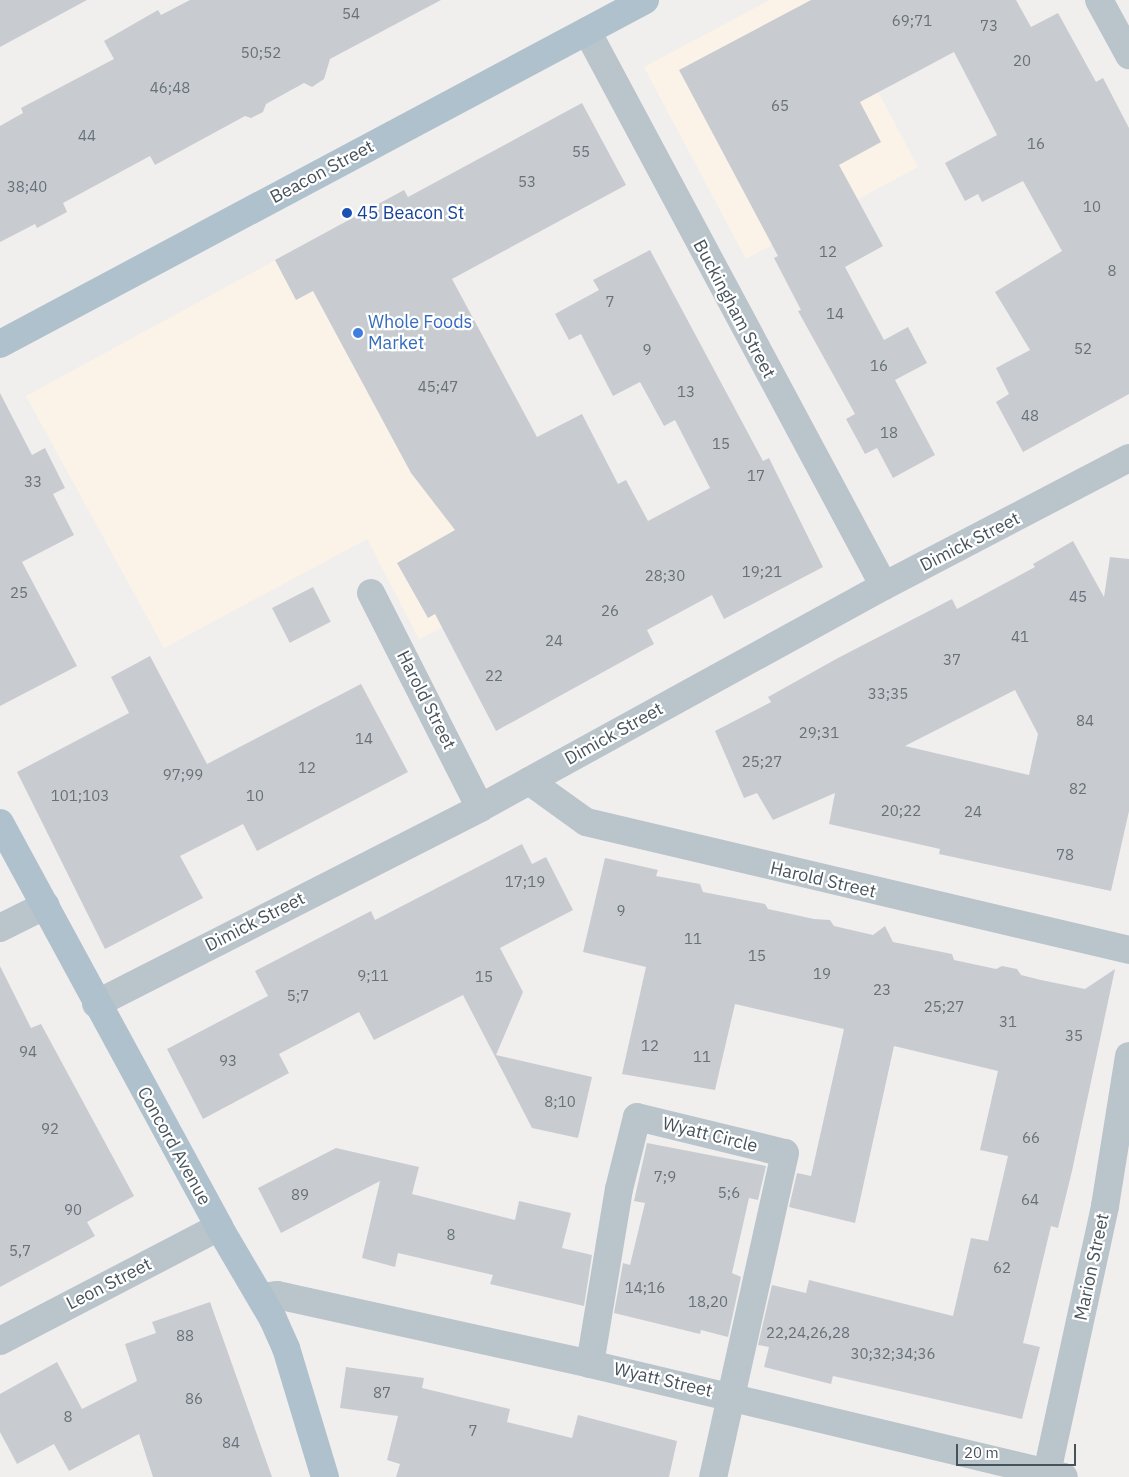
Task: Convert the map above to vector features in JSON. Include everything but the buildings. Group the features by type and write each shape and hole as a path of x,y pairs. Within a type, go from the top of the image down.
{"main road":[{"name":"Beacon Street","path":"0,344 645,0"},
{"name":"Concord Avenue","path":"0,823 46,905 96,1004 219,1227 261,1296 286,1348 325,1477"}],"street":[{"path":"1099,0 1129,55"},
{"name":"Buckingham Street","path":"586,31 884,586"},
{"name":"Dimick Street","path":"96,1004 480,808 884,586 1129,458"},
{"name":"Harold Street","path":"371,593 480,808"},
{"name":"Harold Street","path":"529,781 586,822 1129,950"},
{"path":"0,928 46,905"},
{"name":"Marion Street","path":"1052,1476 1105,1206 1129,1056"},
{"name":"Wyatt Circle","path":"590,1364 619,1189 637,1117 785,1153 732,1396"},
{"name":"Leon Street","path":"0,1341 219,1227"},
{"name":"Wyatt Street","path":"261,1296 277,1295 732,1396 1052,1476"},
{"path":"713,1477 732,1396"}],"shaded area":[{"path":"770,0 829,0 918,167 746,259 644,67"},
{"path":"404,190 578,514 600,548 419,639 367,539 164,648 26,396"}],"place":[{"name":"45 Beacon St","path":"347,213"},
{"name":"Whole Foods Market","path":"358,333"}]}
